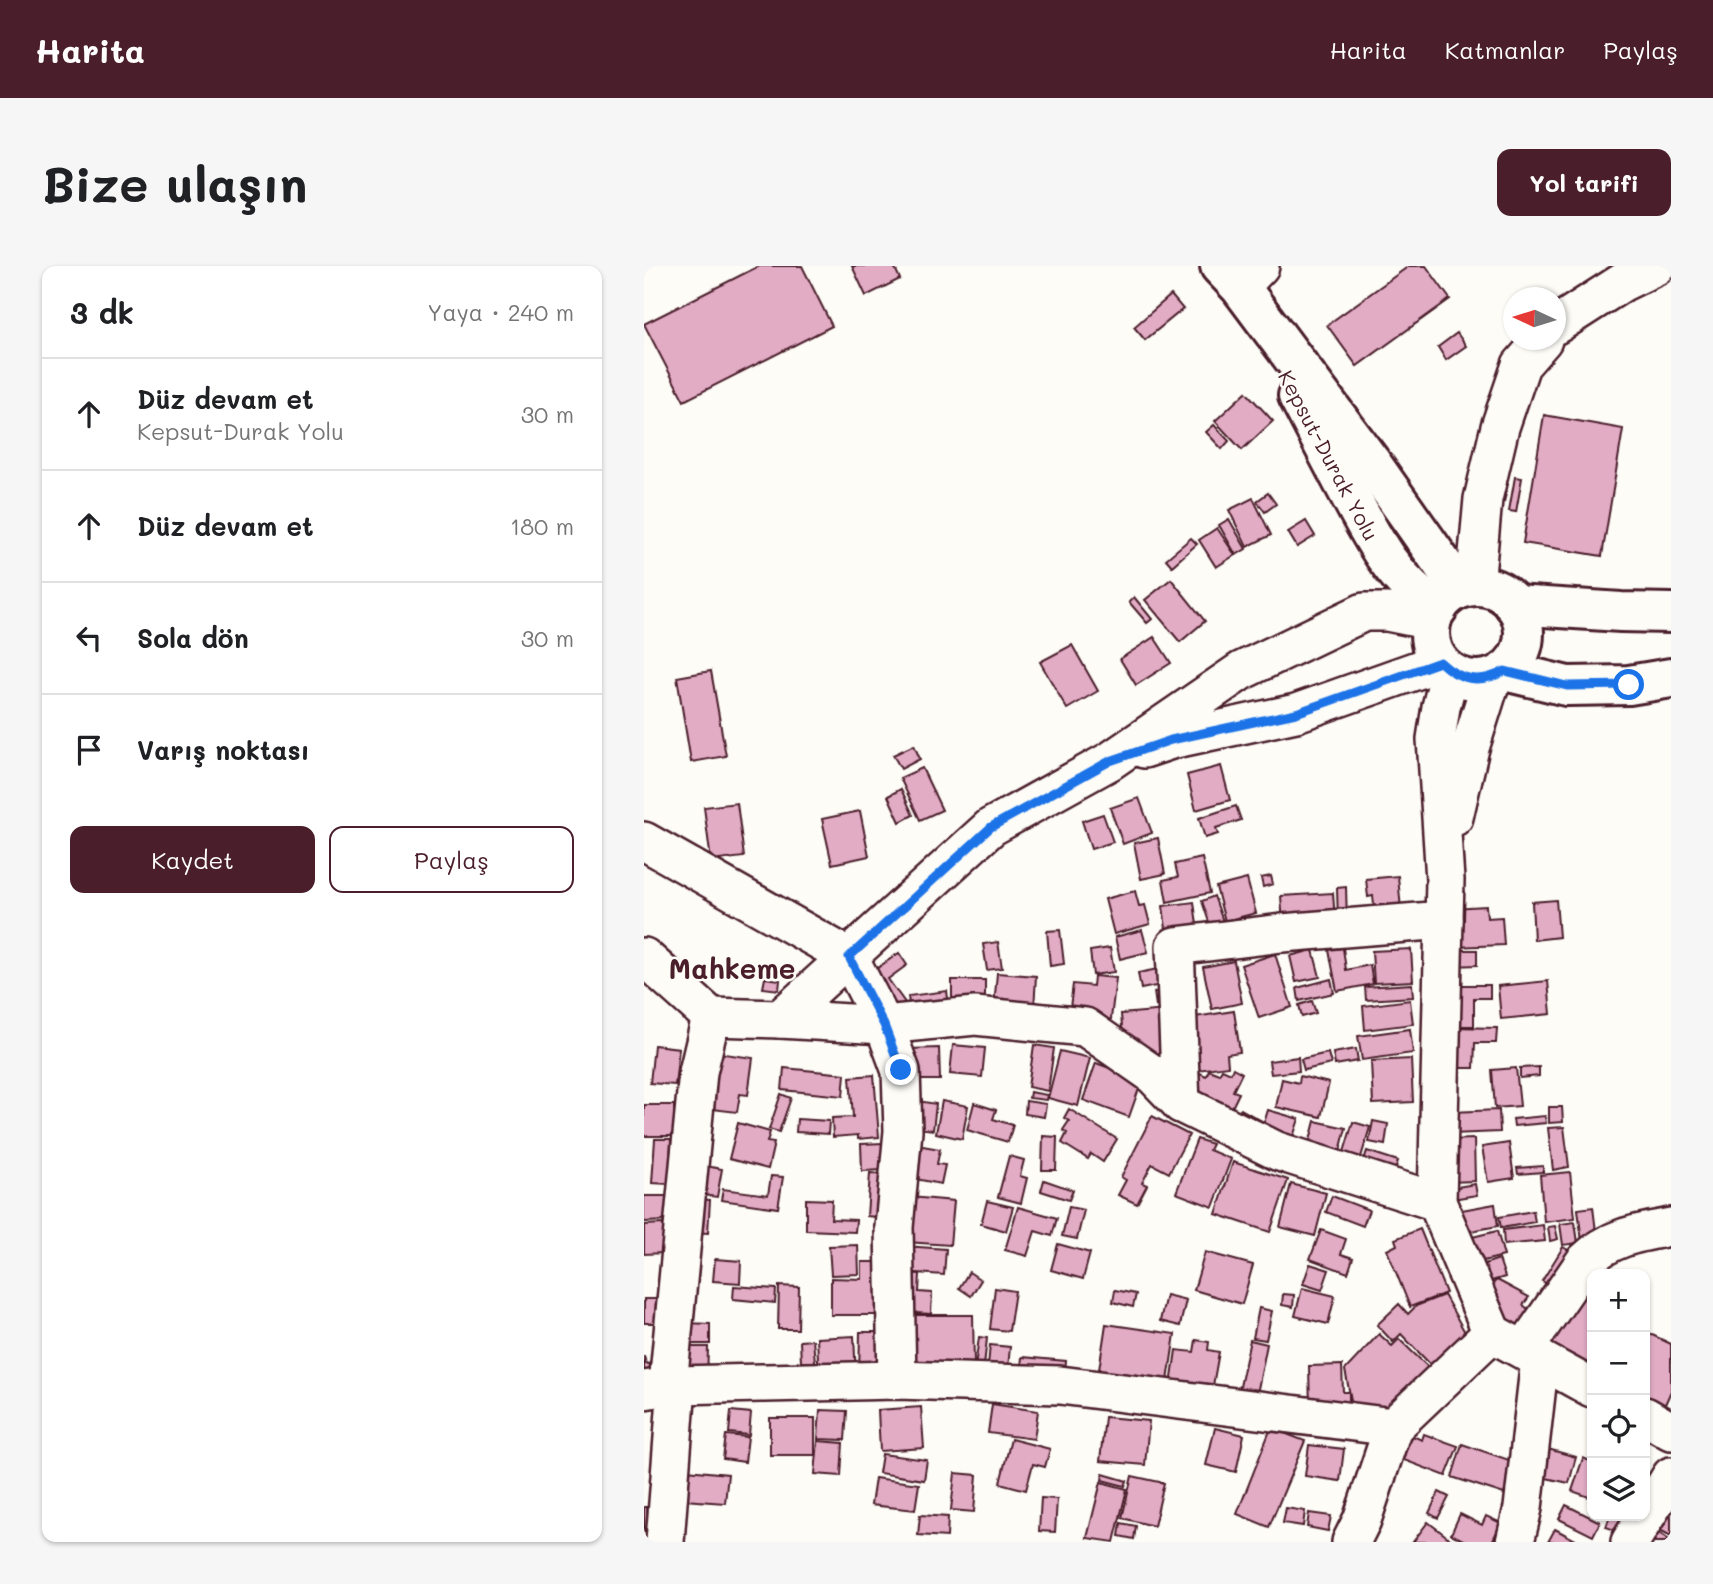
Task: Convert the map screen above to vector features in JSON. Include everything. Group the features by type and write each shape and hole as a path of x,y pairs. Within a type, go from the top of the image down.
{"main road":[{"name":"Kepsut-Durak Yolu","path":"1240,273 1384,556 1405,583 1425,600 1451,601"},
{"path":"1490,588 1504,594 1514,605 1521,618 1524,633 1522,648 1515,661 1498,674 1478,680 1463,678 1445,667 1433,649 1430,635 1451,601 1490,588"},
{"path":"1514,605 1671,613"},
{"path":"1498,674 1567,686 1629,685 1671,678"}],"street":[{"path":"1566,319 1623,282 1656,266"},
{"path":"780,1019 991,827 1110,761 1241,671 1364,612 1451,601 1483,499 1500,427 1521,365 1534,350"},
{"path":"1110,761 1171,740 1296,713 1445,667 1436,739 1445,880 1437,1202 1492,1333 1587,1385"},
{"path":"1445,880 1457,797 1498,674"},
{"path":"644,841 849,957 884,1025 901,1070 903,1131 894,1227 897,1380"},
{"path":"1181,1104 1175,946 1282,933 1444,920"},
{"path":"644,957 711,1017 884,1025 975,1016 1085,1027 1151,1073 1181,1104 1278,1151 1437,1202"},
{"path":"665,1542 663,1387 698,1072 711,1017"},
{"path":"1515,1542 1523,1508 1532,1355 1585,1261 1627,1235 1671,1227"},
{"path":"1351,1542 1362,1520 1393,1427 1492,1333"},
{"path":"663,1387 897,1380 1060,1385 1393,1427"},
{"path":"1650,1419 1671,1431"},
{"path":"1630,1542 1671,1476"}],"building":[{"path":"759,266 802,266 832,326 684,401 644,324"},
{"path":"852,266 894,266 900,279 866,296"},
{"path":"1409,266 1426,266 1450,299 1357,366 1327,325"},
{"path":"1171,295 1183,309 1145,340 1134,327"},
{"path":"1457,333 1466,346 1446,360 1438,347"},
{"path":"1246,392 1273,421 1242,450 1215,421"},
{"path":"1544,415 1623,429 1602,556 1523,543"},
{"path":"1214,425 1229,441 1222,449 1206,432"},
{"path":"1515,477 1522,478 1516,512 1509,511"},
{"path":"1501,483 1508,484 1504,502 1498,501"},
{"path":"1268,493 1276,504 1265,512 1257,501"},
{"path":"1253,498 1271,535 1247,547 1229,510"},
{"path":"1229,519 1246,549 1236,555 1219,525"},
{"path":"1306,521 1315,536 1297,547 1288,532"},
{"path":"1217,528 1235,555 1216,567 1199,540"},
{"path":"1191,538 1197,544 1172,566 1166,559"},
{"path":"1171,579 1205,621 1180,642 1145,600"},
{"path":"1134,597 1152,619 1147,623 1129,602"},
{"path":"1154,637 1171,663 1136,685 1120,659"},
{"path":"1072,645 1098,691 1067,709 1040,662"},
{"path":"711,671 726,756 691,762 677,677"},
{"path":"914,745 920,759 901,769 893,755"},
{"path":"1221,766 1230,800 1196,810 1187,775"},
{"path":"922,768 942,810 920,820 900,778"},
{"path":"901,789 913,815 900,822 888,796"},
{"path":"1139,798 1152,833 1123,844 1110,808"},
{"path":"737,803 744,857 711,861 704,807"},
{"path":"1236,806 1241,820 1216,828 1218,834 1205,838 1199,818"},
{"path":"860,811 869,856 832,864 822,819"},
{"path":"1103,814 1113,842 1091,849 1082,821"},
{"path":"1158,838 1165,874 1141,879 1134,843"},
{"path":"1202,858 1210,893 1167,902 1163,880 1178,877 1175,864"},
{"path":"1271,876 1273,884 1263,887 1261,878"},
{"path":"1398,876 1402,921 1376,923 1373,896 1368,897 1366,879"},
{"path":"1247,879 1256,913 1225,921 1216,887"},
{"path":"1346,887 1347,922 1338,922 1337,888"},
{"path":"1135,891 1139,906 1145,905 1150,924 1114,934 1105,899"},
{"path":"1333,893 1335,921 1283,925 1281,896"},
{"path":"1214,896 1226,930 1213,934 1202,901"},
{"path":"1556,900 1559,937 1534,940 1532,902"},
{"path":"1194,902 1199,940 1168,944 1163,906"},
{"path":"1486,906 1487,918 1502,917 1504,945 1454,947 1452,908"},
{"path":"1060,930 1064,964 1050,966 1047,931"},
{"path":"1142,930 1148,952 1120,959 1115,937"},
{"path":"998,942 1002,968 987,970 983,944"},
{"path":"1110,948 1114,972 1093,975 1090,951"},
{"path":"1343,948 1346,970 1370,965 1373,984 1337,991 1329,950"},
{"path":"1411,949 1413,981 1374,983 1372,951"},
{"path":"1313,950 1320,977 1296,982 1290,956"},
{"path":"1453,950 1477,950 1477,965 1453,966"},
{"path":"899,953 907,965 888,979 908,1007 894,1016 866,976"},
{"path":"1275,954 1292,1007 1259,1018 1241,965"},
{"path":"1234,961 1242,1003 1212,1009 1203,967"},
{"path":"1158,969 1161,985 1141,989 1138,973"},
{"path":"997,973 1036,976 1034,1009 994,1006"},
{"path":"1094,976 1116,978 1110,1027 1068,1023 1073,984 1093,986"},
{"path":"765,978 780,980 779,990 763,988"},
{"path":"1331,979 1334,993 1299,1001 1297,988"},
{"path":"952,980 985,980 985,1008 952,1008"},
{"path":"1548,981 1551,1014 1501,1019 1498,986"},
{"path":"1412,984 1413,997 1366,1000 1365,987"},
{"path":"1450,985 1490,985 1490,998 1474,998 1474,1026 1451,1026"},
{"path":"947,991 949,1006 910,1011 908,996"},
{"path":"1163,991 1165,1004 1156,1006 1154,992"},
{"path":"1410,1000 1413,1024 1365,1030 1363,1006"},
{"path":"1312,1001 1316,1013 1302,1017 1299,1005"},
{"path":"1166,1010 1162,1054 1152,1055 1151,1049 1144,1050 1143,1044 1134,1045 1133,1038 1123,1039 1121,1014"},
{"path":"1234,1011 1240,1052 1227,1054 1228,1066 1190,1071 1182,1019"},
{"path":"1451,1027 1497,1028 1496,1043 1475,1043 1474,1068 1451,1068"},
{"path":"1410,1029 1413,1053 1362,1060 1358,1036"},
{"path":"654,1045 679,1048 675,1085 650,1083"},
{"path":"953,1045 985,1048 982,1077 950,1074"},
{"path":"1034,1045 1054,1048 1048,1091 1028,1087"},
{"path":"939,1048 940,1080 909,1080 908,1049"},
{"path":"1356,1049 1358,1061 1335,1065 1333,1053"},
{"path":"1060,1051 1090,1058 1078,1106 1048,1098"},
{"path":"711,1052 753,1058 748,1095 740,1094 737,1112 703,1108"},
{"path":"1328,1053 1331,1064 1304,1070 1301,1059"},
{"path":"1298,1057 1299,1071 1271,1074 1269,1061"},
{"path":"1411,1059 1413,1102 1373,1104 1371,1061"},
{"path":"1096,1063 1142,1080 1129,1117 1083,1100"},
{"path":"1539,1067 1539,1076 1520,1078 1520,1068"},
{"path":"784,1068 845,1074 843,1096 782,1090"},
{"path":"1233,1068 1242,1073 1233,1091 1239,1093 1228,1116 1186,1094 1198,1072 1206,1076 1209,1070 1219,1074 1222,1069 1231,1073"},
{"path":"1516,1068 1520,1106 1495,1108 1492,1070"},
{"path":"874,1075 879,1137 833,1137 832,1118 853,1117 850,1077"},
{"path":"1300,1076 1329,1083 1321,1117 1276,1107 1282,1079 1299,1083"},
{"path":"1030,1092 1047,1095 1046,1100 1029,1098"},
{"path":"781,1094 791,1098 779,1132 769,1129"},
{"path":"912,1100 936,1104 933,1130 909,1127"},
{"path":"942,1101 968,1106 962,1139 936,1133"},
{"path":"1026,1101 1046,1104 1044,1117 1025,1114"},
{"path":"974,1103 996,1110 993,1119 1013,1125 1008,1142 967,1130"},
{"path":"644,1105 674,1105 674,1136 644,1136"},
{"path":"1549,1107 1562,1107 1563,1122 1549,1123"},
{"path":"1069,1109 1117,1139 1103,1162 1091,1154 1088,1159 1062,1143 1067,1133 1063,1130 1069,1121 1064,1118"},
{"path":"1241,1109 1262,1121 1254,1135 1233,1122"},
{"path":"1268,1110 1299,1119 1289,1149 1259,1139"},
{"path":"1499,1110 1500,1132 1451,1134 1451,1112"},
{"path":"1152,1116 1189,1135 1169,1173 1152,1164 1142,1183 1147,1185 1137,1204 1118,1195 1126,1180 1121,1177"},
{"path":"1545,1116 1546,1123 1514,1126 1513,1119"},
{"path":"797,1119 829,1121 828,1134 796,1132"},
{"path":"1315,1121 1346,1128 1338,1159 1307,1152"},
{"path":"1373,1121 1388,1124 1385,1145 1369,1142"},
{"path":"1353,1122 1370,1127 1356,1174 1339,1169"},
{"path":"738,1123 770,1132 767,1142 774,1143 768,1169 729,1159"},
{"path":"1564,1127 1569,1167 1553,1170 1548,1128"},
{"path":"1043,1136 1057,1137 1056,1170 1042,1170"},
{"path":"655,1139 671,1139 669,1184 652,1183"},
{"path":"1197,1139 1212,1144 1209,1150 1231,1159 1213,1207 1176,1193"},
{"path":"1474,1139 1475,1181 1449,1182 1448,1140"},
{"path":"883,1143 884,1170 862,1171 861,1144"},
{"path":"1509,1143 1514,1178 1488,1182 1482,1147"},
{"path":"917,1145 940,1149 937,1164 945,1165 941,1184 911,1178"},
{"path":"1367,1151 1398,1161 1391,1184 1359,1175"},
{"path":"1009,1156 1024,1160 1020,1176 1027,1178 1021,1203 998,1197"},
{"path":"1233,1162 1288,1180 1270,1232 1216,1214"},
{"path":"700,1165 722,1169 717,1197 695,1194"},
{"path":"1543,1166 1543,1172 1518,1174 1517,1168"},
{"path":"1570,1172 1575,1218 1544,1222 1540,1175"},
{"path":"870,1173 888,1175 884,1218 867,1216"},
{"path":"771,1176 783,1177 778,1208 721,1200 723,1189 768,1195"},
{"path":"1044,1180 1073,1190 1069,1200 1041,1191"},
{"path":"1291,1184 1326,1193 1315,1236 1280,1227"},
{"path":"1475,1184 1477,1195 1452,1199 1451,1188"},
{"path":"644,1196 667,1196 668,1221 644,1222"},
{"path":"1332,1196 1369,1210 1363,1226 1326,1212"},
{"path":"910,1197 954,1201 950,1245 906,1242"},
{"path":"695,1199 710,1200 708,1233 692,1232"},
{"path":"806,1199 832,1200 831,1219 856,1220 855,1232 806,1230"},
{"path":"987,1201 1013,1207 1006,1231 981,1224"},
{"path":"1495,1204 1498,1226 1460,1233 1456,1211"},
{"path":"1018,1207 1057,1218 1052,1236 1035,1231 1027,1256 1005,1250"},
{"path":"1069,1207 1084,1210 1077,1239 1062,1236"},
{"path":"1593,1207 1597,1240 1582,1242 1578,1209"},
{"path":"1533,1211 1535,1222 1501,1228 1499,1217"},
{"path":"1575,1222 1578,1243 1563,1245 1560,1224"},
{"path":"663,1224 664,1253 644,1254 644,1225"},
{"path":"1543,1225 1545,1241 1504,1245 1503,1230"},
{"path":"1555,1226 1558,1239 1550,1241 1548,1227"},
{"path":"1420,1229 1446,1293 1410,1307 1387,1250 1397,1245 1395,1239"},
{"path":"1321,1230 1346,1239 1341,1254 1353,1258 1348,1273 1310,1259"},
{"path":"1497,1231 1504,1256 1466,1265 1460,1240"},
{"path":"1058,1244 1090,1253 1083,1279 1051,1270"},
{"path":"1574,1244 1581,1248 1556,1289 1542,1281 1563,1247 1570,1251"},
{"path":"858,1245 859,1274 831,1275 829,1246"},
{"path":"904,1246 946,1249 944,1275 902,1272"},
{"path":"1205,1252 1253,1265 1242,1304 1194,1290"},
{"path":"715,1259 741,1261 740,1283 713,1281"},
{"path":"1499,1259 1505,1277 1475,1286 1470,1269"},
{"path":"862,1262 879,1262 878,1315 831,1315 831,1278 862,1279"},
{"path":"1310,1264 1329,1270 1322,1290 1303,1284"},
{"path":"969,1272 981,1280 971,1296 959,1288"},
{"path":"903,1273 920,1274 919,1292 932,1293 931,1314 900,1312"},
{"path":"1587,1279 1587,1380 1545,1356"},
{"path":"1497,1280 1529,1297 1523,1305 1539,1317 1521,1343 1477,1297"},
{"path":"734,1286 776,1289 775,1303 733,1299"},
{"path":"779,1286 799,1287 798,1329 778,1329"},
{"path":"995,1288 1015,1291 1009,1331 990,1329"},
{"path":"1302,1288 1335,1296 1328,1324 1295,1316"},
{"path":"1115,1290 1136,1294 1133,1307 1113,1302"},
{"path":"1283,1294 1294,1295 1293,1307 1282,1305"},
{"path":"1166,1295 1186,1300 1180,1326 1160,1321"},
{"path":"1444,1295 1466,1334 1432,1366 1401,1334 1393,1342 1377,1325 1399,1304 1408,1314 1416,1306"},
{"path":"644,1299 656,1299 655,1323 644,1323"},
{"path":"1259,1308 1272,1311 1266,1340 1253,1338"},
{"path":"914,1315 973,1315 974,1365 914,1366"},
{"path":"685,1323 710,1324 710,1344 685,1344"},
{"path":"1106,1324 1175,1334 1166,1394 1097,1383"},
{"path":"860,1332 888,1332 878,1344 878,1378 859,1377"},
{"path":"1379,1334 1392,1346 1399,1339 1429,1368 1385,1413 1352,1405 1345,1370"},
{"path":"1650,1334 1671,1344 1671,1391 1659,1418 1650,1414"},
{"path":"854,1336 856,1378 819,1380 817,1338"},
{"path":"979,1337 987,1338 983,1375 974,1374"},
{"path":"813,1340 815,1362 801,1362 800,1341"},
{"path":"1196,1340 1209,1342 1208,1350 1219,1352 1212,1391 1171,1385 1176,1350 1194,1352"},
{"path":"1250,1340 1267,1344 1256,1399 1238,1396"},
{"path":"990,1345 1010,1347 1007,1378 987,1376"},
{"path":"684,1347 708,1347 707,1383 683,1382"},
{"path":"644,1356 646,1364 658,1362 644,1379"},
{"path":"1022,1357 1066,1361 1064,1381 1020,1378"},
{"path":"1342,1365 1343,1392 1349,1392 1349,1409 1310,1410 1309,1366"},
{"path":"992,1404 1038,1411 1034,1439 988,1433"},
{"path":"921,1407 924,1448 880,1451 878,1410"},
{"path":"820,1410 847,1411 845,1440 818,1439"},
{"path":"731,1411 751,1413 749,1435 729,1433"},
{"path":"1105,1417 1149,1421 1145,1465 1100,1461"},
{"path":"770,1418 815,1418 815,1455 770,1455"},
{"path":"1215,1428 1244,1435 1236,1472 1206,1465"},
{"path":"1271,1428 1305,1441 1269,1527 1237,1514"},
{"path":"1405,1433 1422,1440 1424,1434 1458,1446 1446,1476 1396,1457"},
{"path":"726,1435 748,1437 745,1462 723,1459"},
{"path":"1011,1439 1050,1449 1045,1467 1033,1464 1026,1490 1000,1483"},
{"path":"818,1441 843,1443 841,1476 815,1474"},
{"path":"1462,1444 1515,1462 1504,1494 1452,1477"},
{"path":"1309,1445 1344,1449 1340,1481 1305,1476"},
{"path":"1541,1447 1576,1457 1569,1483 1546,1478 1537,1514"},
{"path":"882,1454 927,1460 924,1480 879,1473"},
{"path":"1583,1458 1587,1460 1587,1496 1572,1491"},
{"path":"676,1469 728,1474 725,1503 684,1500"},
{"path":"955,1473 977,1475 974,1512 951,1510"},
{"path":"1103,1474 1127,1481 1125,1486 1102,1480"},
{"path":"1132,1476 1164,1483 1154,1526 1122,1518"},
{"path":"875,1478 919,1484 915,1510 871,1505"},
{"path":"1101,1482 1127,1489 1114,1542 1087,1538"},
{"path":"1439,1492 1449,1497 1438,1518 1429,1513"},
{"path":"1041,1498 1057,1499 1055,1532 1039,1531"},
{"path":"1566,1505 1587,1516 1587,1521 1600,1522 1593,1536 1559,1519"},
{"path":"644,1507 647,1507 648,1531 644,1532"},
{"path":"1286,1508 1305,1511 1303,1526 1283,1523"},
{"path":"1309,1513 1331,1516 1328,1531 1307,1527"},
{"path":"1667,1513 1671,1516 1671,1536 1658,1529"},
{"path":"1460,1514 1482,1525 1486,1516 1501,1523 1492,1542 1467,1542 1451,1534"},
{"path":"920,1515 948,1517 947,1537 918,1535"},
{"path":"1608,1521 1627,1521 1623,1533 1606,1527"},
{"path":"1428,1522 1454,1542 1413,1542"},
{"path":"1121,1523 1136,1526 1134,1539 1119,1536"},
{"path":"1555,1529 1579,1542 1548,1542"},
{"path":"1654,1530 1671,1541 1671,1542 1647,1542"}],"district":[{"name":"Mahkeme","path":"732,968"}],"route":[{"path":"901,1070 884,1025 849,957 991,827 1110,761 1171,740 1296,713 1440,662 1450,672 1463,678 1478,680 1492,678 1505,671 1567,686 1629,685"}]}
